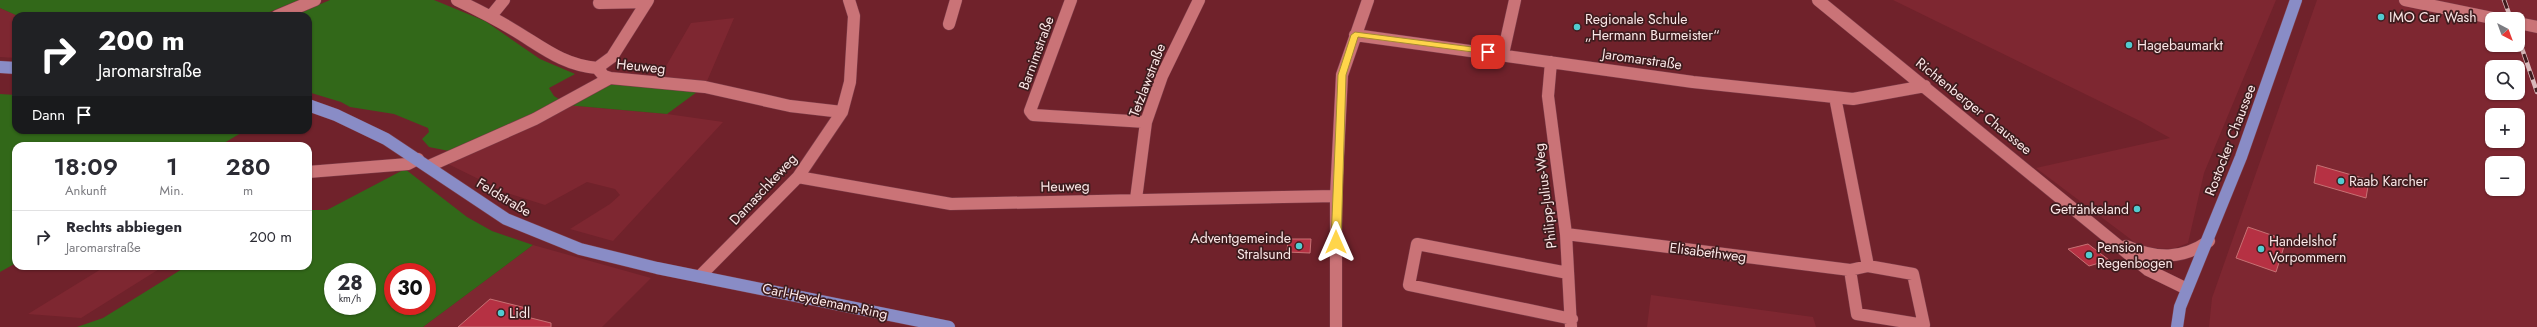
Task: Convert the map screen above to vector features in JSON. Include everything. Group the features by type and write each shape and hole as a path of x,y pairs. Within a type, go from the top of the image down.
{"main road":[{"name":"Rostocker Chaussee","path":"2177,327 2180,307 2209,241 2271,77 2275,55 2296,0"},
{"path":"0,67 12,68"},
{"name":"Feldstraße","path":"312,107 360,126 429,166 506,219 535,232 606,256 701,275"},
{"name":"Carl-Heydemann-Ring","path":"701,275 949,327"}],"street":[{"path":"286,12 315,0"},
{"name":"Heuweg","path":"457,0 491,16 563,62 578,67 597,68 600,73 610,78 710,88 790,106 842,112"},
{"path":"491,16 504,0"},
{"name":"Damaschkeweg","path":"701,275 798,177 842,112 850,82 854,16 849,0"},
{"path":"949,24 956,0"},
{"name":"Barnimstraße","path":"1071,0 1030,110 1033,115 1146,122"},
{"name":"Tetzlawstraße","path":"1136,199 1146,122 1162,76 1199,0"},
{"path":"1336,327 1336,196 1342,75 1368,0"},
{"path":"1503,54 1515,0"},
{"name":"Richtenberger Chaussee","path":"1818,0 2109,236 2148,270 2187,289"},
{"path":"2405,0 2485,17"},
{"path":"599,4 648,1"},
{"path":"597,68 612,57 648,1"},
{"path":"2525,24 2537,27"},
{"name":"Jaromarstraße","path":"1355,35 1503,54 1693,82 1835,98 1853,99 1925,86"},
{"name":"Philipp-Julius-Weg","path":"1551,62 1548,96 1566,234 1572,323"},
{"path":"429,166 536,119 610,78"},
{"path":"1835,98 1868,266"},
{"path":"312,172 408,164 418,159"},
{"name":"Heuweg","path":"798,177 951,204 1336,196"},
{"name":"Elisabethweg","path":"1566,234 1850,270 1868,266 1913,274 1924,325 1857,314 1850,270"},
{"name":"Richtenberger Chaussee","path":"2109,236 2138,251 2164,258 2189,254 2209,241"},
{"path":"1568,273 1417,244 1409,285 1572,323"}],"shaded area":[{"path":"1893,0 2276,0 2204,173 2188,243 2173,249 2141,247 2036,168 2170,138 2140,121"},
{"path":"2317,0 2537,0 2537,327 2209,327 2212,298"},
{"path":"0,8 12,13 12,58 0,57"},
{"path":"734,18 707,81 658,80 691,23"},
{"path":"566,105 667,114 723,122 613,241 570,229 610,204 620,195 615,189 587,182 545,205 507,193 444,162"},
{"path":"533,245 651,278 602,327 423,327"},
{"path":"100,270 158,270 81,318 28,314"},
{"path":"1651,295 1813,317 1816,327 1647,327"}],"green space":[{"path":"0,0 299,0 270,12 12,12 12,13 0,8"},
{"path":"330,0 434,0 485,21 540,59 575,74 549,88 554,96 562,101 454,152 429,147 422,139 429,132 428,128 394,114 350,107 341,102 312,93 312,12 302,12"},
{"path":"605,84 701,89 667,114 566,105"},
{"path":"0,94 12,95 12,134 239,134 226,142 12,142 12,265 0,272"},
{"path":"405,169 467,217 492,231 533,245 423,327 77,327 103,318 181,270 312,270 312,210 327,210"}],"building":[{"name":"Raab Karcher","path":"2317,165 2369,180 2366,198 2314,183"},
{"name":"Handelshof Vorpommern","path":"2248,227 2286,240 2276,272 2236,258"},
{"name":"Adventgemeinde Stralsund","path":"1288,239 1311,239 1310,253 1287,252"},
{"name":"Pension Regenbogen","path":"2088,244 2109,260 2089,266 2068,249"},
{"name":"Lidl","path":"490,299 530,309 523,316 551,323 551,327 458,327"}],"railway":[{"path":"2504,0 2508,12"},
{"path":"2523,52 2537,92"}],"place":[{"name":"IMO Car Wash","path":"2381,17"},
{"name":"Regionale Schule „Hermann Burmeister“","path":"1577,27"},
{"name":"Hagebaumarkt","path":"2129,45"},
{"name":"Raab Karcher","path":"2341,181"},
{"name":"Getränkeland","path":"2137,209"},
{"name":"Adventgemeinde Stralsund","path":"1299,246"},
{"name":"Handelshof Vorpommern","path":"2261,249"},
{"name":"Pension Regenbogen","path":"2089,255"},
{"name":"Lidl","path":"501,313"}],"route":[{"path":"1336,242 1336,196 1342,75 1355,35 1488,52"}]}
